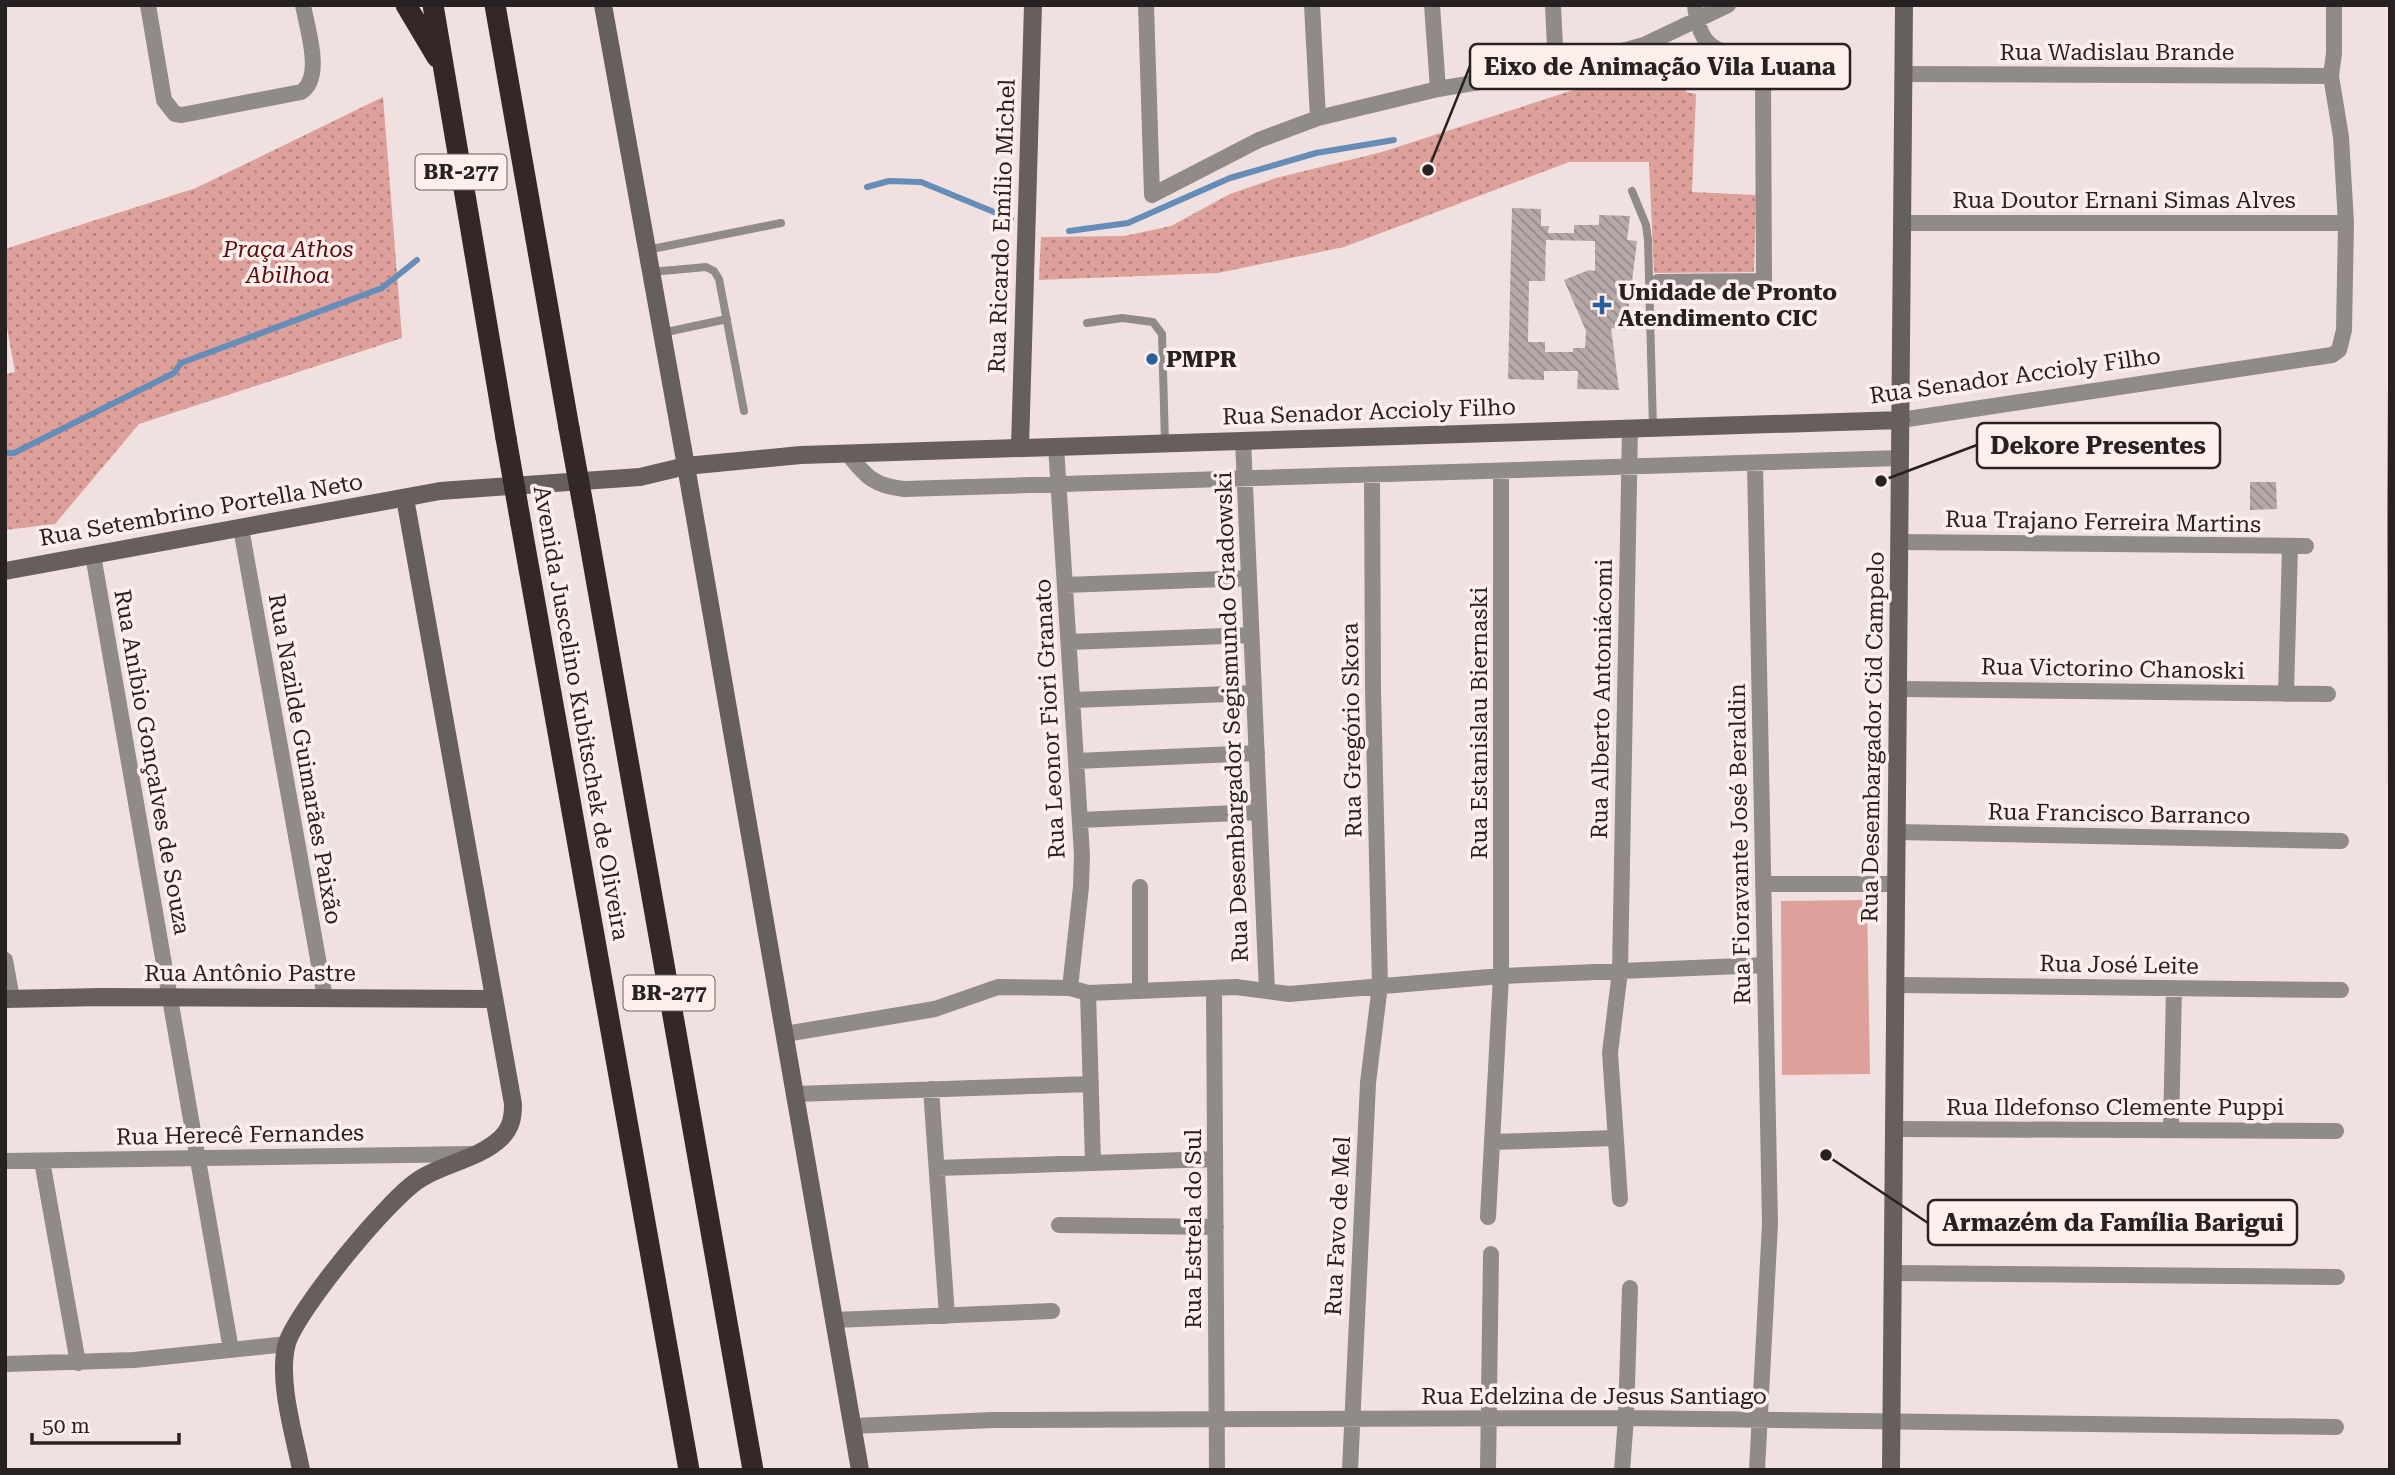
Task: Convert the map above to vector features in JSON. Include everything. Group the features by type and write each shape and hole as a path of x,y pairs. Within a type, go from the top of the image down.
{"highway":[{"path":"406,5 443,68"},
{"name":"Avenida Juscelino Kubitschek de Oliveira","path":"433,5 521,524 689,1470"},
{"name":"Avenida Juscelino Kubitschek de Oliveira","path":"495,5 753,1470"}],"street":[{"path":"148,5 164,100 175,114 191,114 301,92 311,82 313,68 303,5"},
{"path":"603,5 860,1470"},
{"name":"Rua Ricardo Emílio Michel","path":"1020,447 1033,5"},
{"path":"1146,5 1152,195 1259,140 1318,118 1438,89 1556,69 1644,45 1674,33 1696,13 1728,5"},
{"path":"1312,5 1318,118"},
{"path":"1432,5 1438,89"},
{"path":"1553,5 1556,69"},
{"name":"Rua Desembargador Cid Campelo","path":"1891,1470 1904,5"},
{"path":"2334,5 2331,76 2342,137 2346,223"},
{"path":"1658,282 1764,281 1763,76 1750,66 1713,49 1704,41 1696,13"},
{"name":"Rua Wadislau Brande","path":"1903,74 2331,76"},
{"name":"Rua Doutor Ernani Simas Alves","path":"1902,223 2346,223"},
{"name":"Rua Senador Accioly Filho","path":"405,498 461,489 640,477 686,466 848,453 1901,420 2332,355 2339,351 2344,330 2346,223"},
{"name":"Rua Alberto Antoniácomi","path":"1620,1199 1610,1053 1620,971 1630,428"},
{"name":"Rua Desembargador Segismundo Gradowski","path":"1243,440 1266,991"},
{"name":"Rua Leonor Fiori Granato","path":"1056,446 1080,820 1081,887 1070,988"},
{"path":"848,453 864,474 876,484 904,489 1900,458"},
{"name":"Rua Fioravante José Beraldin","path":"1755,463 1770,1224 1757,1470"},
{"name":"Rua Estanislau Biernaski","path":"1488,1217 1502,976 1501,471"},
{"name":"Rua Gregório Skora","path":"1372,475 1373,690 1380,985"},
{"path":"301,1470 286,1391 285,1358 287,1344 314,1298 408,1187 489,1147 509,1128 513,1117 513,1104 405,498"},
{"name":"Rua Setembrino Portella Neto","path":"5,571 405,498"},
{"name":"Rua Nazilde Guimarães Paixão","path":"241,528 325,998"},
{"name":"Rua Trajano Ferreira Martins","path":"1899,542 2298,547 2286,694"},
{"name":"Rua Aníbio Gonçalves de Souza","path":"93,555 231,1350"},
{"path":"1065,585 1249,578"},
{"path":"1069,642 1251,635"},
{"name":"Rua Victorino Chanoski","path":"1898,688 2328,694"},
{"path":"1073,700 1254,693"},
{"path":"1076,761 1256,753"},
{"path":"1080,820 1259,812"},
{"name":"Rua Francisco Barranco","path":"1897,832 2341,841"},
{"path":"1763,884 1896,884"},
{"path":"1140,887 1140,991"},
{"path":"5,960 9,999"},
{"path":"785,1034 927,1011 998,987 1070,988 1088,993 1237,987 1289,994 1502,976 1765,965"},
{"name":"Rua Favo de Mel","path":"1350,1470 1367,1083 1380,985"},
{"name":"Rua José Leite","path":"1896,985 2341,990"},
{"name":"Rua Estrela do Sul","path":"1214,988 1217,1470"},
{"path":"2171,1130 2174,988"},
{"path":"1088,993 1093,1163"},
{"name":"Rua Antônio Pastre","path":"9,999 494,999"},
{"path":"795,1094 1091,1084"},
{"path":"931,1089 947,1315"},
{"name":"Rua Ildefonso Clemente Puppi","path":"1895,1129 2336,1131"},
{"path":"1492,1142 1615,1138"},
{"name":"Rua Herecê Fernandes","path":"5,1161 475,1154"},
{"path":"937,1168 1215,1159"},
{"path":"42,1161 78,1363"},
{"path":"1059,1225 1216,1227"},
{"path":"1488,1470 1491,1254"},
{"path":"1893,1273 2337,1277"},
{"path":"1622,1470 1630,1287"},
{"path":"834,1320 1052,1311"},
{"path":"5,1364 134,1360 287,1344"},
{"name":"Rua Edelzina de Jesus Santiago","path":"852,1426 993,1420 1626,1418 2336,1427"}],"lane":[{"path":"1632,191 1646,225 1648,240 1653,428"},
{"path":"647,250 781,223"},
{"path":"651,272 706,267 714,271 719,279 744,411"},
{"path":"1087,323 1122,318 1153,322 1162,334 1166,443"},
{"path":"662,332 727,319"}],"green space":[{"path":"1688,53 1686,92 1696,94 1692,192 1756,195 1754,272 1654,273 1649,162 1569,162 1344,247 1218,273 1039,280 1041,237 1124,236 1171,226 1230,194 1276,178 1382,152"},
{"name":"Praça Athos Abilhoa","path":"383,97 402,338 139,424 55,524 5,530 5,374 15,372 5,317 5,249 196,188"},
{"path":"1867,900 1870,1074 1782,1075 1781,901"}],"water":[{"path":"2390,130 2390,821 2387,511"}],"building":[{"name":"Unidade de Pronto Atendimento CIC","path":"1512,208 1541,209 1541,226 1549,226 1548,233 1574,233 1574,225 1599,225 1599,215 1630,216 1627,240 1637,241 1626,330 1611,328 1619,390 1577,389 1578,371 1544,371 1544,380 1508,379","holes":["1546,240 1595,241 1595,271 1589,270 1564,280 1586,331 1585,348 1573,348 1573,352 1545,352 1545,342 1528,342 1529,281 1545,281"]},
{"path":"2250,482 2276,482 2277,509 2250,510"}],"waterway":[{"path":"1069,231 1128,223 1230,178 1316,153 1394,140"},
{"path":"867,187 889,181 921,182 1011,219"},
{"path":"5,453 14,453 174,373 181,363 382,288 417,260"}],"place":[{"name":"Eixo de Animação Vila Luana","path":"1428,170"},
{"name":"Unidade de Pronto Atendimento CIC","path":"1602,305"},
{"name":"PMPR","path":"1152,359"},
{"name":"Dekore Presentes","path":"1881,481"},
{"name":"Armazém da Família Barigui","path":"1826,1155"}]}
